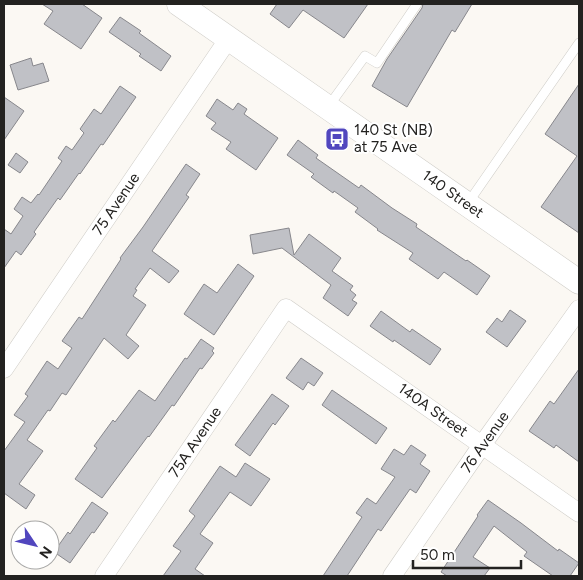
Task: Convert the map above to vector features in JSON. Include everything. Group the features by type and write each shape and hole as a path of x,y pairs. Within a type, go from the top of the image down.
{"main road":[{"name":"140 Street","path":"179,4 579,282"}],"street":[{"name":"75 Avenue","path":"4,369 228,38"},
{"name":"140A Street","path":"286,308 579,513"},
{"name":"75A Avenue","path":"104,576 286,308"},
{"name":"76 Avenue","path":"392,576 579,309"}],"lane":[{"path":"328,107 364,56 377,63 417,4"},
{"path":"467,204 579,43"}],"building":[{"path":"42,4 82,4 102,18 81,49 44,24 53,11"},
{"path":"277,4 368,4 344,38 303,10 289,28 270,14"},
{"path":"423,4 472,4 455,32 452,30 407,107 372,86 387,59"},
{"path":"120,17 141,31 139,33 171,56 161,71 139,56 141,54 109,32"},
{"path":"31,58 33,66 43,63 49,81 18,90 10,65"},
{"path":"579,84 579,233 541,207 577,156 545,134"},
{"path":"120,86 136,97 103,145 101,144 60,200 58,198 34,232 36,234 21,255 16,251 4,268 4,229 11,234 23,216 14,209 22,197 31,203 39,195 62,161 58,158 66,146 72,150 84,133 80,129 94,109 101,114"},
{"path":"4,97 24,111 4,140"},
{"path":"217,99 233,110 238,103 247,109 244,114 278,138 256,170 226,149 231,142 211,129 216,123 206,116"},
{"path":"298,140 318,155 316,158 359,188 361,185 417,224 416,227 490,276 477,295 444,272 438,279 409,259 413,253 377,230 355,212 358,208 311,177 314,174 287,155"},
{"path":"16,153 28,162 20,173 8,165"},
{"path":"186,164 200,174 186,195 189,197 152,251 179,271 169,283 150,268 135,289 137,290 133,296 146,305 126,335 139,346 128,359 104,338 66,395 62,393 27,440 43,451 19,484 35,495 26,509 4,493 4,451 25,422 14,415 28,396 25,394 47,361 58,369 72,348 62,341 79,317 82,319 120,258"},
{"path":"289,228 294,255 309,234 341,258 332,271 353,286 350,290 356,295 352,300 357,303 348,316 323,298 331,285 282,248 253,254 250,235"},
{"path":"238,264 254,276 214,335 184,314 204,284 217,293"},
{"path":"510,310 526,321 507,347 486,332 497,318 502,322"},
{"path":"381,311 410,332 412,329 441,349 430,365 370,326"},
{"path":"201,339 214,348 212,351 214,353 202,369 200,368 174,406 172,405 102,498 75,479 97,448 94,446 139,390 155,401 185,358 187,359"},
{"path":"301,358 323,373 314,386 308,382 303,390 286,378"},
{"path":"579,369 579,462 556,445 554,448 529,431 550,401 554,404"},
{"path":"332,390 387,428 376,444 322,405"},
{"path":"272,394 289,406 275,425 273,423 250,456 235,445"},
{"path":"411,445 426,455 420,464 430,471 416,493 410,489 381,531 378,529 347,576 323,576 362,517 356,513 367,498 376,504 395,477 381,469 394,449 404,455"},
{"path":"245,463 270,479 251,506 230,492 200,534 213,543 195,569 205,576 163,576 181,551 173,546 195,516 189,511 220,466 236,477"},
{"path":"488,500 558,551 559,549 579,563 570,576 553,576 524,556 527,552 494,526 473,557 490,568 484,576 447,576 441,572"},
{"path":"92,502 108,513 70,563 60,556 60,543 68,532 70,534"}],"place":[{"name":"140 St (NB) at 75 Ave","path":"337,139"}]}
